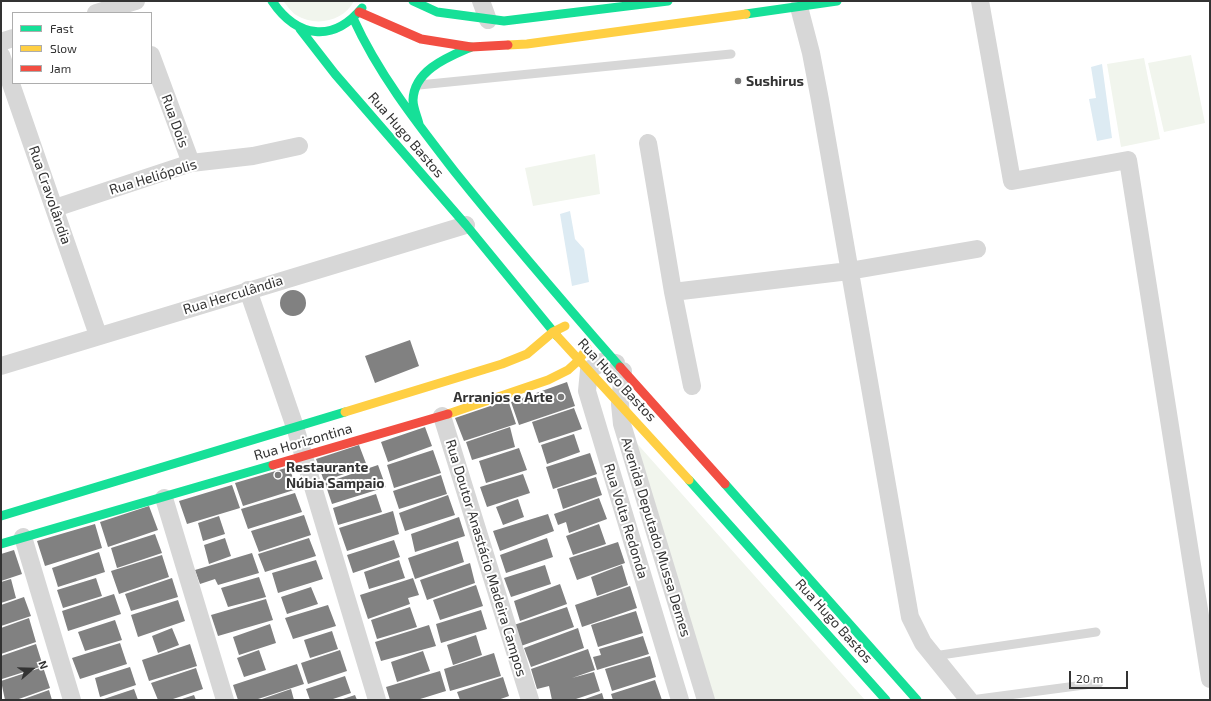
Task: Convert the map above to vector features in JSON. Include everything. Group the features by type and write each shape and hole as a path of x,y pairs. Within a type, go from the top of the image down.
{"street":[{"path":"272,1 276,11 287,22 300,29 314,32 328,31 341,27 356,15 365,1"},
{"path":"413,1 437,12 488,20 522,19 624,4 668,1"},
{"path":"481,1 488,20"},
{"path":"356,15 421,39 471,47 527,44 837,1"},
{"path":"980,1 1012,181 1128,160 1210,679"},
{"path":"101,12 134,5"},
{"path":"798,7 811,53 820,100 910,617 923,643 970,700"},
{"path":"356,15 362,41 384,80 491,217 592,336 817,585 917,700"},
{"name":"Rua Hugo Bastos","path":"300,29 335,74 466,225 553,332 620,404 886,700"},
{"path":"1,42 12,38"},
{"path":"419,126 413,100 415,86 430,67 471,47"},
{"name":"Rua Cravolândia","path":"1,55 98,335"},
{"name":"Rua Dois","path":"152,58 191,164"},
{"path":"648,143 673,292 692,386"},
{"name":"Rua Heliópolis","path":"55,208 191,164 253,156 299,146"},
{"name":"Rua Herculândia","path":"1,366 98,335 466,225"},
{"path":"673,292 849,271 977,249"},
{"path":"248,290 295,427 377,700"},
{"path":"553,332 563,326 583,325"},
{"name":"Rua Horizontina","path":"1,516 502,364 527,354 553,332"},
{"name":"Rua Horizontina","path":"1,544 164,498 442,416 548,380 568,370 584,365 592,336"},
{"path":"584,365 602,362 620,367"},
{"name":"Rua Volta Redonda","path":"584,365 588,397 680,700"},
{"name":"Avenida Deputado Mussa Demes","path":"620,367 620,404 622,424 706,700"},
{"name":"Rua Doutor Anastácio Madeira Campos","path":"442,416 530,700"},
{"path":"164,498 225,700"},
{"path":"23,538 72,700"}],"lane":[{"path":"415,86 731,54"},
{"path":"934,656 1096,632"},
{"path":"970,700 1099,683"}],"shaded area":[{"path":"283,1 354,1 343,14 336,18 312,21 303,19 296,15"},
{"path":"1191,55 1205,123 1164,132 1148,63"},
{"path":"1144,58 1160,139 1121,147 1107,64"},
{"path":"1102,64 1112,138 1097,141 1089,99 1096,98 1091,67"},
{"path":"595,154 600,194 533,206 525,168"},
{"path":"570,211 575,239 584,249 589,282 572,286 560,214"},
{"path":"633,439 865,700 713,700"}],"building":[{"path":"293,290 302,294 306,303 302,312 293,316 284,312 280,303 284,294"},
{"path":"410,340 419,366 375,383 365,356"},
{"path":"567,382 575,406 519,425 511,402"},
{"path":"508,400 516,424 464,441 455,418"},
{"path":"574,408 582,429 539,443 532,422"},
{"path":"425,427 432,446 388,462 381,442"},
{"path":"510,427 515,447 472,460 466,442"},
{"path":"574,434 580,452 547,464 541,445"},
{"path":"359,445 367,466 324,481 316,459"},
{"path":"519,448 527,470 486,483 479,461"},
{"path":"433,450 441,473 394,488 387,465"},
{"path":"590,453 597,474 553,489 546,467"},
{"path":"378,465 386,487 332,504 325,483"},
{"path":"289,467 297,489 243,506 235,483"},
{"path":"523,474 530,493 487,507 480,487"},
{"path":"441,475 447,494 399,509 393,491"},
{"path":"596,477 602,495 563,509 557,489"},
{"path":"232,485 240,508 187,524 179,501"},
{"path":"295,493 302,512 248,529 241,509"},
{"path":"376,494 382,512 338,525 333,508"},
{"path":"448,495 455,515 405,531 399,513"},
{"path":"599,498 607,519 569,533 566,522 558,525 554,514"},
{"path":"518,499 524,517 503,525 496,507"},
{"path":"149,506 158,530 108,547 100,522"},
{"path":"393,511 399,534 347,551 339,528"},
{"path":"548,514 554,531 500,551 493,531"},
{"path":"304,515 311,535 259,552 251,531"},
{"path":"219,516 225,534 203,541 198,523"},
{"path":"459,517 465,536 415,552 411,534"},
{"path":"95,524 102,548 45,566 37,541"},
{"path":"599,524 606,544 573,555 566,536"},
{"path":"155,534 162,553 117,568 111,548"},
{"path":"225,538 231,556 209,564 204,545"},
{"path":"309,538 316,556 265,572 258,554"},
{"path":"547,538 553,557 506,573 500,555"},
{"path":"394,540 400,557 353,573 347,555"},
{"path":"458,541 464,562 415,579 408,558"},
{"path":"618,542 625,563 577,580 569,558"},
{"path":"14,550 22,574 1,581 1,554"},
{"path":"99,552 105,572 58,587 52,568"},
{"path":"252,553 259,573 218,585 215,579 200,584 195,570"},
{"path":"162,555 169,577 119,594 111,571"},
{"path":"316,560 323,579 278,593 272,573"},
{"path":"399,560 405,578 369,589 364,572"},
{"path":"470,563 475,583 427,600 420,580"},
{"path":"545,565 551,584 511,597 504,578"},
{"path":"622,565 628,585 597,596 591,577"},
{"path":"259,577 266,597 228,607 221,588"},
{"path":"96,578 102,596 63,608 57,590"},
{"path":"172,578 178,597 131,611 125,594"},
{"path":"413,578 419,595 408,598 410,604 368,619 360,595"},
{"path":"11,579 16,598 1,603 1,582"},
{"path":"560,584 567,604 520,621 514,601"},
{"path":"476,585 483,606 440,620 433,600"},
{"path":"630,586 637,608 582,627 575,605"},
{"path":"311,587 318,604 287,614 281,597"},
{"path":"114,594 121,614 68,631 62,611"},
{"path":"24,597 31,616 1,626 1,605"},
{"path":"266,599 273,620 218,636 211,615"},
{"path":"178,600 185,621 138,637 131,615"},
{"path":"328,605 336,626 293,639 285,618"},
{"path":"410,607 417,627 377,639 371,620"},
{"path":"567,607 574,627 521,646 514,625"},
{"path":"481,610 487,629 441,643 436,624"},
{"path":"636,611 643,633 598,647 591,625"},
{"path":"29,618 36,642 1,654 1,628"},
{"path":"115,620 122,640 85,651 78,632"},
{"path":"270,624 276,643 239,655 233,637"},
{"path":"429,625 436,646 381,661 375,642"},
{"path":"172,628 179,645 158,653 152,636"},
{"path":"578,628 584,648 531,667 524,648"},
{"path":"332,631 338,649 310,658 304,640"},
{"path":"476,635 482,655 453,665 447,645"},
{"path":"643,636 649,654 597,670 593,657 601,655 599,649"},
{"path":"120,643 127,664 80,679 72,658"},
{"path":"36,644 43,666 2,679 1,656"},
{"path":"190,644 197,666 149,681 142,660"},
{"path":"588,649 595,670 572,678 594,672 600,691 573,700 552,700 549,686 537,689 531,669"},
{"path":"259,650 266,670 244,677 237,658"},
{"path":"340,650 347,671 308,684 301,663"},
{"path":"423,651 430,671 397,682 391,662"},
{"path":"494,653 501,676 450,691 444,669"},
{"path":"650,656 656,677 612,691 605,669"},
{"path":"297,664 304,684 255,700 238,700 233,685"},
{"path":"43,667 50,688 16,700 5,700 1,681"},
{"path":"130,667 136,685 100,697 95,678"},
{"path":"196,668 203,689 170,700 158,700 151,683"},
{"path":"440,671 446,691 417,700 390,700 386,687"},
{"path":"345,676 351,693 330,700 310,700 306,689"},
{"path":"503,677 509,696 498,700 460,700 457,692"},
{"path":"655,680 662,700 613,700 611,694"},
{"path":"134,689 138,700 101,700"},
{"path":"291,689 294,700 259,700"},
{"path":"49,690 52,700 21,700"},
{"path":"602,693 604,700 582,700"},
{"path":"194,695 196,700 179,700"},
{"path":"355,695 357,700 340,700"}],"traffic: fast":[{"path":"272,1 293,23 304,29 316,32 327,31 339,27 351,19 362,8"},
{"path":"413,1 437,12 504,21 668,1"},
{"path":"746,14 837,1"},
{"path":"353,18 363,39 387,79 455,172 557,295 620,367"},
{"path":"300,29 335,74 466,225 557,336"},
{"path":"419,124 414,109 413,100 419,80 443,60 471,47"},
{"path":"1,516 345,412"},
{"path":"1,544 273,465"},
{"path":"689,480 886,700"},
{"path":"725,484 917,700"}],"traffic: slow":[{"path":"508,45 527,44 746,14"},
{"path":"345,412 502,364 527,354 553,332 565,326"},
{"path":"557,336 689,480"},
{"path":"448,414 548,380 568,370 579,360 587,348"}],"traffic: jam":[{"path":"359,12 421,39 471,47 508,45"},
{"path":"620,367 725,484"},
{"path":"273,465 448,414"}],"place":[{"name":"Sushirus","path":"738,81"},
{"name":"Arranjos e Arte","path":"561,397"},
{"name":"Restaurante Núbia Sampaio","path":"278,475"}]}
